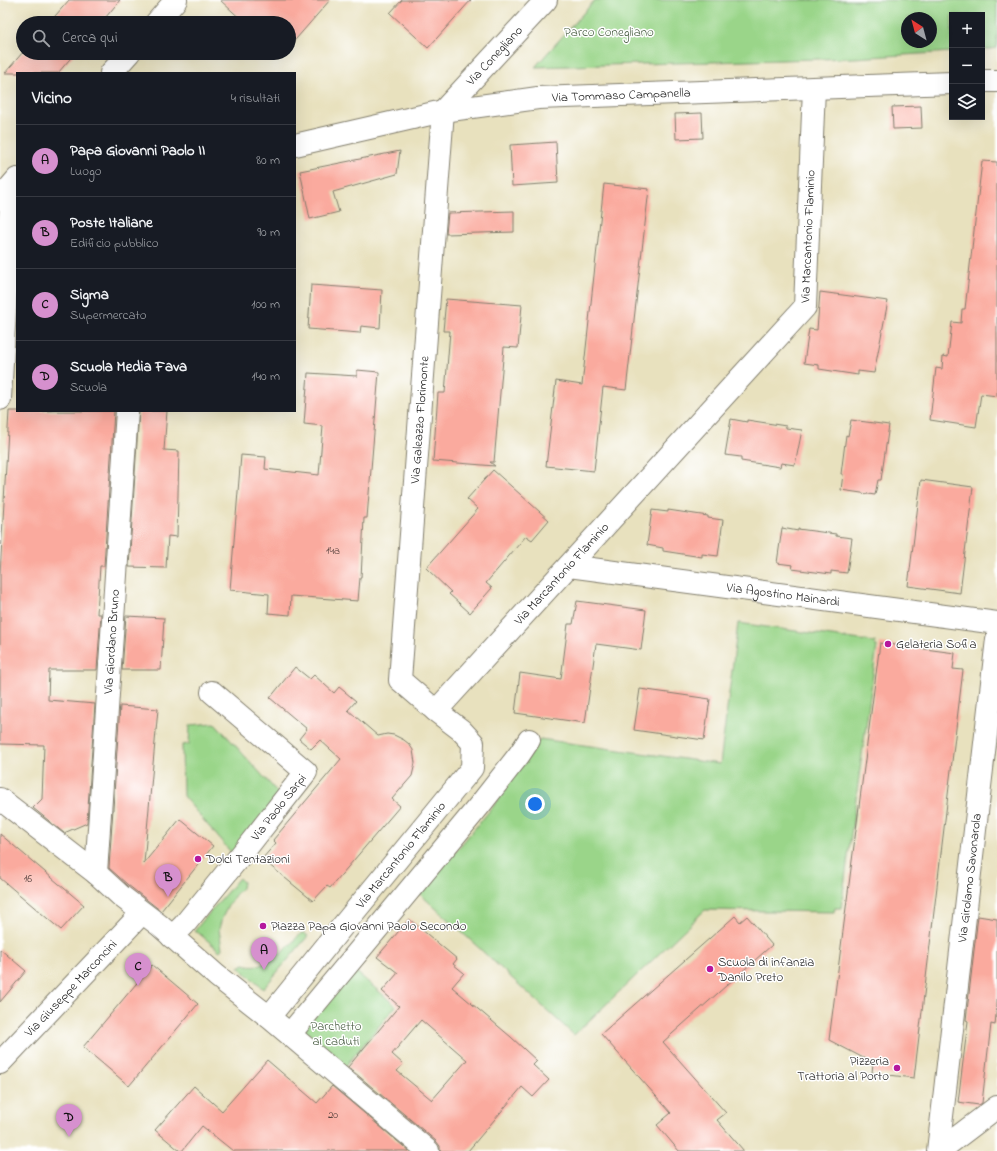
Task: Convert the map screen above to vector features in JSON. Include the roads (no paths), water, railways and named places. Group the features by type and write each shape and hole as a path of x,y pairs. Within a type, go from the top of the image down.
{"street":[{"path":"162,16 176,0"},
{"name":"Via Conegliano","path":"443,111 546,0"},
{"path":"112,72 123,60"},
{"name":"Via Tommaso Campanella","path":"296,145 443,111 538,98 949,83"},
{"name":"Via Marcantonio Flaminio","path":"269,1017 472,768 473,743 461,730 436,711 805,306 814,88"},
{"name":"Via Galeazzo Florimonte","path":"436,711 400,680 443,111"},
{"path":"0,399 9,195"},
{"name":"Via Giordano Bruno","path":"96,873 127,412"},
{"name":"Via Agostino Mainardi","path":"569,566 997,622"},
{"name":"Via Girolamo Savonarola","path":"938,1151 997,639"},
{"name":"Via Paolo Sarpi","path":"172,937 184,925 245,850 306,772 212,692"},
{"path":"290,1034 479,806 529,740"},
{"path":"0,799 96,873 217,976 290,1034 428,1151"},
{"name":"Via Giuseppe Marconcini","path":"0,1063 142,913"},
{"path":"938,1151 997,1107"},
{"path":"942,1118 963,1133"}],"place":[{"name":"Gelateria Sofia","path":"888,644"},
{"name":"Dolci Tentazioni","path":"198,859"},
{"name":"Poste Italiane","path":"168,897"},
{"name":"Piazza Papa Giovanni Paolo Secondo","path":"263,926"},
{"name":"Scuola di infanzia Danilo Preto","path":"710,969"},
{"name":"Papa Giovanni Paolo II","path":"264,970"},
{"name":"Sigma","path":"138,986"},
{"name":"Pizzeria Trattoria al Porto","path":"897,1068"},
{"name":"Scuola Media Fava","path":"69,1137"}],"park label":[{"name":"Parco Conegliano","path":"609,32"},
{"name":"Parchetto ai caduti","path":"336,1034"}]}
